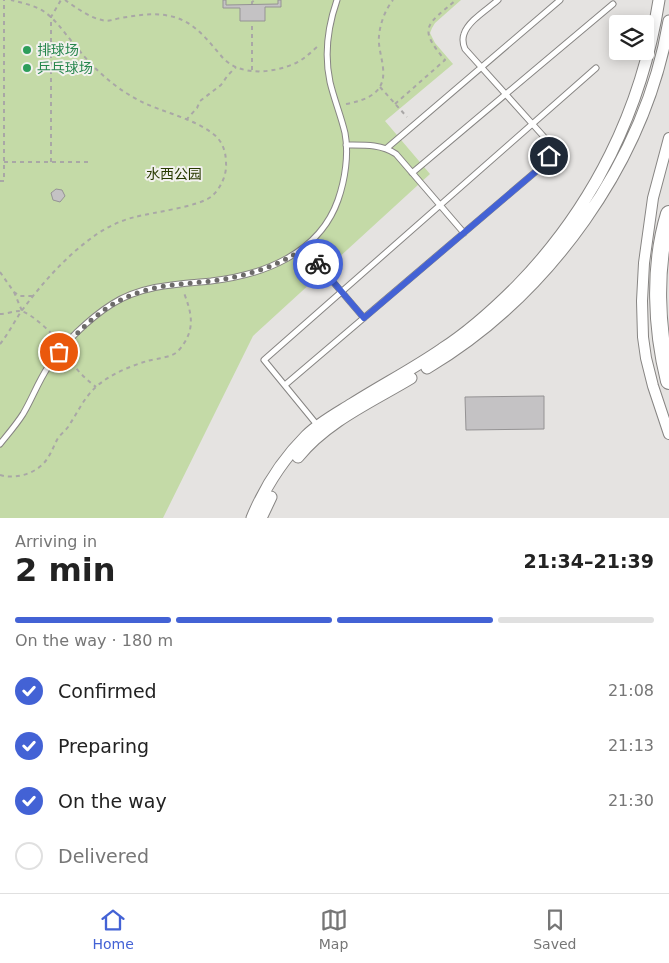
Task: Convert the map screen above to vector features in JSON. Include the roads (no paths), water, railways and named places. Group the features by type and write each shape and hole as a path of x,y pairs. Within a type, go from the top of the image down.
{"highway":[{"path":"669,214 662,240 658,293 663,354 669,381"}],"street":[{"path":"261,518 274,490 286,471 328,419 444,348 472,328 506,298 555,244 581,207 619,139 637,91 650,48 659,0"},
{"path":"252,518 282,464 306,436 321,430 464,344 500,315 556,257 614,174 632,138 648,100 661,58 669,21"},
{"path":"669,138 653,198 644,263 642,301 643,337 646,358 669,434"}],"lane":[{"path":"0,444 22,415 48,367 62,348 93,317 114,303 136,293 157,287 227,278 262,270 287,259 309,244 332,214 342,187 346,158 345,134 330,82 328,66 327,44 332,15 337,0"},
{"path":"285,386 547,162 549,156 545,138 465,49 463,35 468,26 498,0"},
{"path":"387,148 560,0"},
{"path":"412,174 613,4"},
{"path":"321,430 264,360 596,68"},
{"path":"346,145 368,144 387,148 396,154 464,234"},
{"path":"304,248 364,318"}],"place":[{"name":"排球场","path":"27,50"},
{"name":"乒乓球场","path":"27,68"}],"park label":[{"name":"水西公园","path":"174,174"}]}
